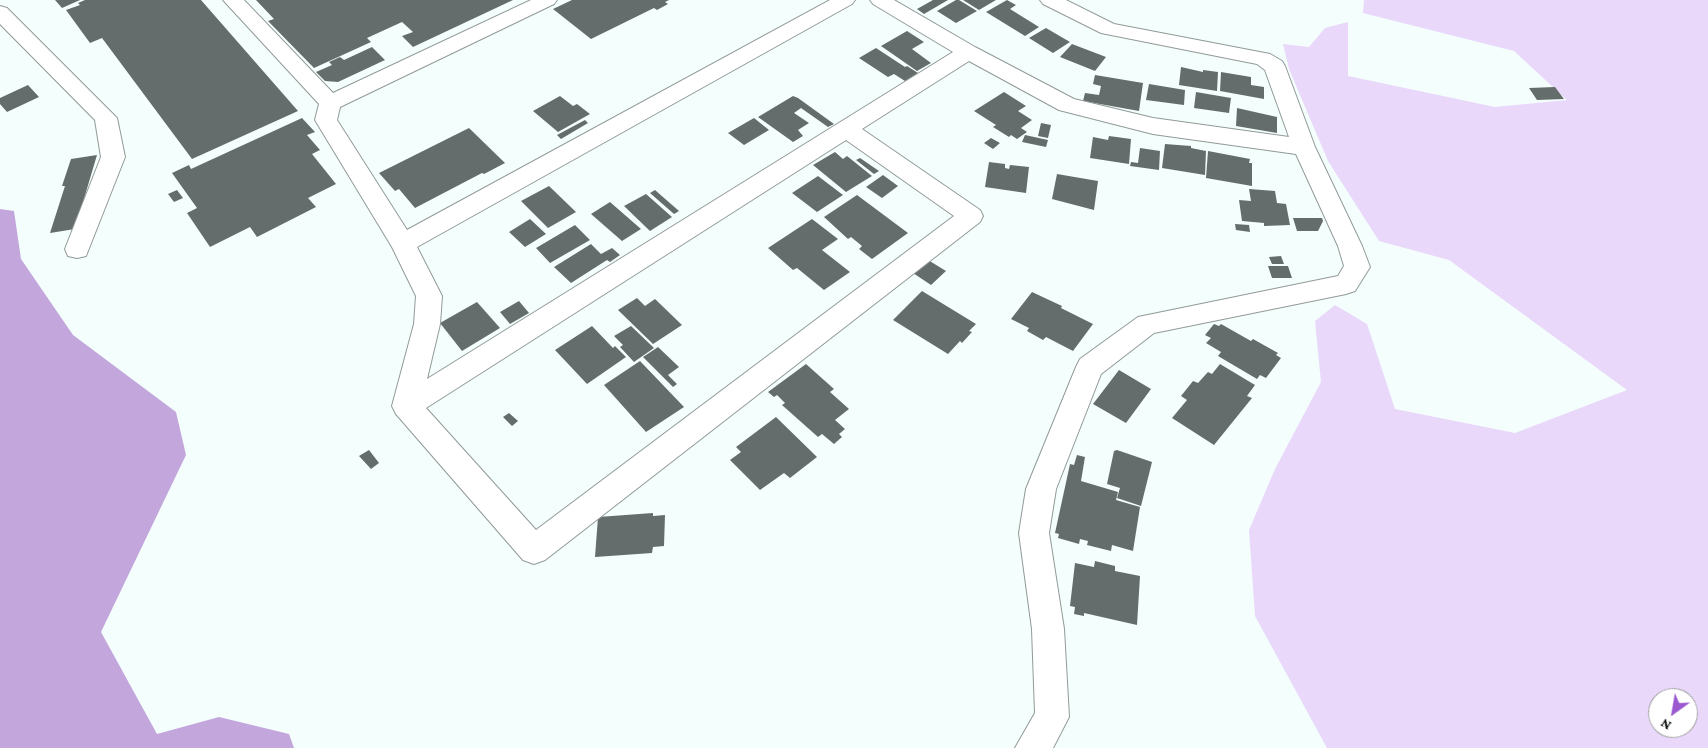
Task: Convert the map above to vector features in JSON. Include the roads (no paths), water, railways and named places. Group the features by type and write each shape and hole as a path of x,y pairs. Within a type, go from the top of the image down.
{"street":[{"path":"232,0 330,103"},
{"path":"330,103 547,0"},
{"path":"403,244 844,0"},
{"path":"880,0 968,52 1067,104 1153,126 1304,147"},
{"path":"1033,748 1052,717 1048,629 1034,533 1041,489 1090,367 1146,324 1346,284 1357,267 1350,246 1304,147 1274,66 1263,59 1108,29 1050,0"},
{"path":"0,12 106,118 113,157 77,249"},
{"path":"406,406 968,52"},
{"path":"330,103 326,120 403,244 429,296 427,324 406,406"},
{"path":"406,406 534,550 970,216 846,129"}]}
